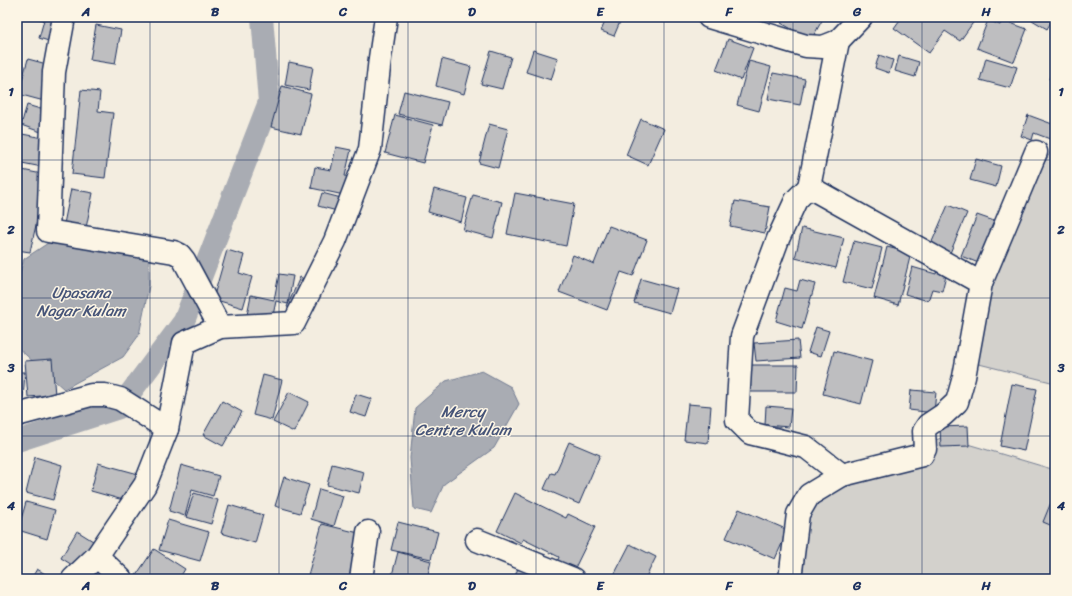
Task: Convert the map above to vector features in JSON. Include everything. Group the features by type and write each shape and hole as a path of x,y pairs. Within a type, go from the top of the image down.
{"street":[{"path":"64,17 54,72 48,231 174,252 180,255 220,327"},
{"path":"73,579 97,556 145,485 167,429 184,343 220,327 294,323 335,241 370,149 386,17"},
{"path":"709,17 806,46 824,47 838,41 861,17"},
{"path":"838,41 809,187 796,200 778,238 742,336 737,420 750,433 806,447 842,475"},
{"path":"790,579 798,514 809,495 842,475 922,455 925,449 924,431 928,425 943,416 957,402 964,378 981,283 1036,152"},
{"path":"809,187 981,283"},
{"path":"17,415 92,395 105,394 120,399 167,429"},
{"path":"361,579 368,532"},
{"path":"477,540 573,579"},
{"path":"97,556 121,579"}],"shaded area":[{"path":"1055,144 1055,383 971,362 1000,241"},
{"path":"944,437 1055,470 1055,579 799,579 806,515 853,470"}],"water":[{"name":"Upasana Nagar Kulam","path":"54,239 149,256 149,286 139,335 123,357 64,389 17,347 17,283 24,259"},
{"name":"Mercy Centre Kulam","path":"482,371 511,387 519,404 494,448 444,484 431,513 414,509 410,458 415,408 446,381"}],"building":[{"path":"33,17 62,17 55,43 39,38 44,20"},
{"path":"607,17 622,17 614,36 601,31"},
{"path":"784,17 824,17 811,40 781,23"},
{"path":"902,17 977,17 960,41 945,31 929,53 894,28"},
{"path":"1027,17 1054,17 1047,29"},
{"path":"988,20 1000,25 1002,20 1027,29 1014,62 977,48"},
{"path":"96,25 121,30 115,64 90,60"},
{"path":"728,39 753,48 741,80 716,70"},
{"path":"533,50 558,58 551,80 526,72"},
{"path":"491,51 511,57 502,89 481,84"},
{"path":"879,55 893,60 889,73 875,68"},
{"path":"899,56 919,62 915,77 895,71"},
{"path":"986,58 1017,67 1010,88 980,80"},
{"path":"28,59 54,66 44,101 18,94"},
{"path":"442,59 471,67 464,94 436,86"},
{"path":"749,61 771,67 759,111 737,105"},
{"path":"289,62 313,67 309,90 285,85"},
{"path":"1055,64 1055,81 1049,79"},
{"path":"773,73 805,79 800,105 768,99"},
{"path":"282,86 311,94 301,134 271,127"},
{"path":"81,90 100,92 98,111 113,113 105,178 72,174"},
{"path":"404,91 448,102 442,125 398,114"},
{"path":"27,105 47,111 41,132 21,125"},
{"path":"395,115 433,125 423,163 385,153"},
{"path":"1028,115 1055,125 1050,139 1034,133 1032,140 1021,136"},
{"path":"641,119 664,129 648,165 626,155"},
{"path":"489,124 508,129 498,168 479,163"},
{"path":"17,133 48,139 42,167 17,162"},
{"path":"336,147 351,150 345,176 353,178 349,196 311,188 315,167 331,170"},
{"path":"976,159 1001,166 996,187 970,180"},
{"path":"17,169 47,175 30,252 17,250"},
{"path":"71,189 93,193 85,233 63,229"},
{"path":"434,189 467,198 461,222 428,212"},
{"path":"322,193 345,199 341,212 318,206"},
{"path":"515,193 574,204 566,246 507,234"},
{"path":"473,195 502,202 493,238 463,230"},
{"path":"735,201 770,207 765,233 730,226"},
{"path":"948,205 967,213 950,253 931,244"},
{"path":"977,215 997,222 981,264 961,256"},
{"path":"609,226 647,240 633,276 621,272 607,310 559,292 573,255 594,264"},
{"path":"802,228 844,238 836,268 795,258"},
{"path":"854,241 882,248 872,289 843,282"},
{"path":"887,247 911,253 898,305 874,298"},
{"path":"227,250 244,255 239,273 252,277 243,308 213,299"},
{"path":"912,267 936,274 937,269 947,271 942,291 932,289 928,301 905,294"},
{"path":"279,274 293,276 288,304 276,301 272,320 247,315 251,295 274,300"},
{"path":"300,277 316,285 303,314 287,307"},
{"path":"641,279 677,289 670,313 634,303"},
{"path":"800,280 815,284 802,329 776,321 785,288 797,291"},
{"path":"816,327 829,331 821,356 808,352"},
{"path":"798,340 800,358 756,361 754,343"},
{"path":"834,351 872,361 861,404 823,394"},
{"path":"52,359 55,395 28,397 25,361"},
{"path":"748,365 798,365 797,392 747,392"},
{"path":"17,372 25,372 23,398 17,398"},
{"path":"263,375 282,380 272,420 253,415"},
{"path":"1012,384 1037,389 1024,451 1000,446"},
{"path":"911,390 936,392 934,413 909,410"},
{"path":"289,392 309,402 294,432 273,422"},
{"path":"356,394 372,399 366,417 350,412"},
{"path":"222,401 242,412 223,446 203,435"},
{"path":"688,404 711,406 708,443 684,440"},
{"path":"766,406 791,408 789,427 765,425"},
{"path":"968,426 969,446 941,447 940,427"},
{"path":"569,442 600,455 579,504 544,489 551,473 555,474"},
{"path":"35,457 62,465 53,500 26,493"},
{"path":"98,463 142,475 134,503 91,491"},
{"path":"332,464 364,472 359,493 327,485"},
{"path":"181,465 219,476 213,496 192,490 185,516 169,511"},
{"path":"284,477 309,485 300,513 275,506"},
{"path":"319,489 343,496 334,526 311,519"},
{"path":"194,493 218,500 211,524 186,517"},
{"path":"515,493 566,518 568,514 595,527 573,572 556,564 559,557 523,539 521,543 497,531"},
{"path":"1054,495 1055,496 1055,527 1043,522"},
{"path":"26,502 55,510 47,539 18,530"},
{"path":"229,505 263,515 255,543 221,533"},
{"path":"739,509 788,530 775,559 726,538"},
{"path":"168,520 209,532 200,561 159,550"},
{"path":"398,522 438,532 431,559 391,550"},
{"path":"322,524 363,534 361,579 307,579"},
{"path":"77,531 93,541 77,568 61,558"},
{"path":"630,544 656,557 645,579 612,579"},
{"path":"154,549 185,569 179,579 137,579 135,577"},
{"path":"398,552 431,561 427,579 391,579"},
{"path":"518,568 532,574 530,579 514,579"},
{"path":"37,569 50,577 49,579 31,579"}],"waterway":[{"path":"17,441 119,408 184,321 269,102 262,17"}]}
